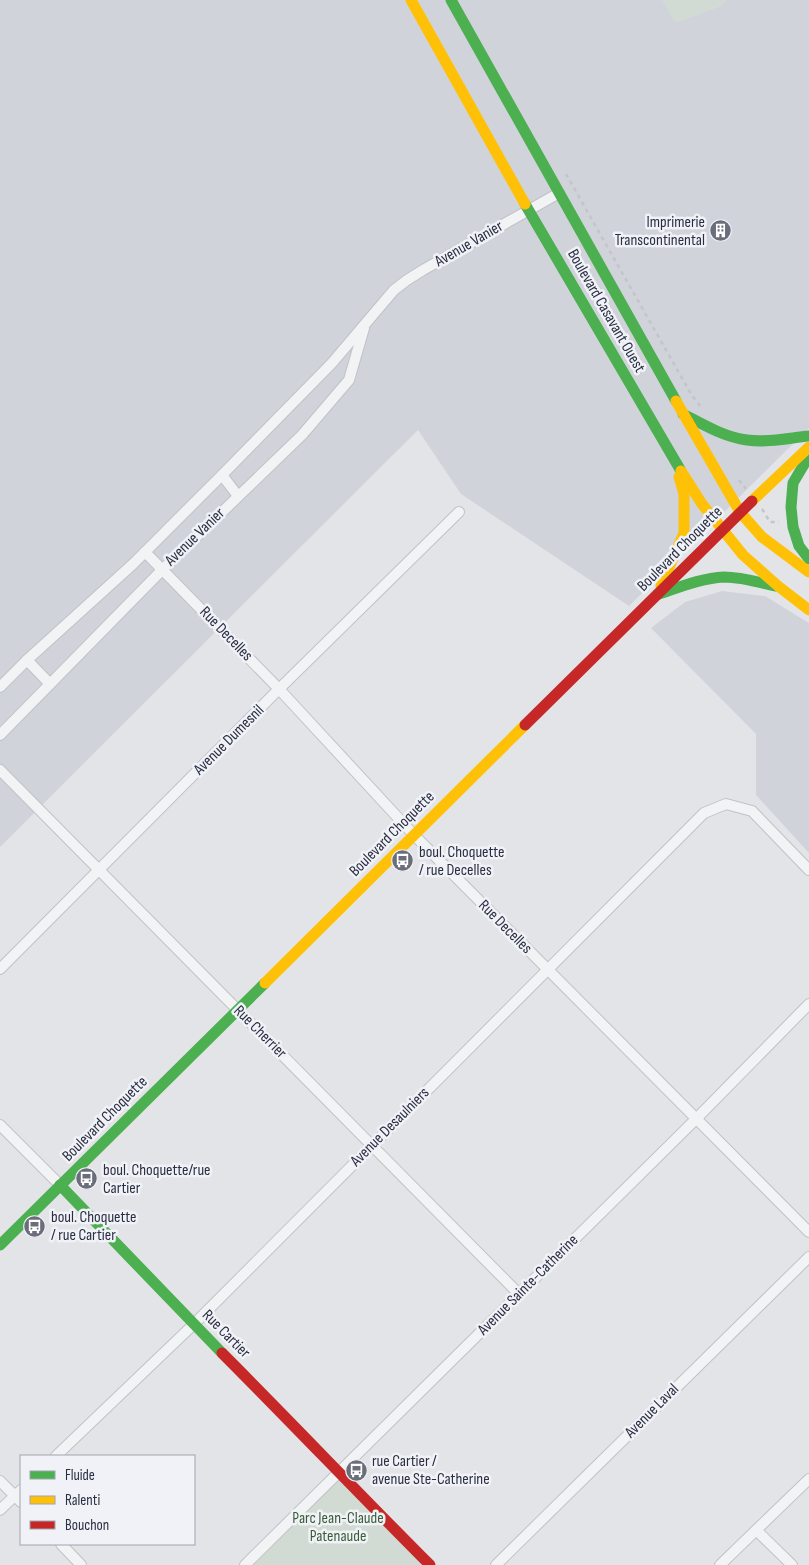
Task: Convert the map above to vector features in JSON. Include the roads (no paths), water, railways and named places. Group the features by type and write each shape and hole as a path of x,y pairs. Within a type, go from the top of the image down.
{"main road":[{"name":"Boulevard Casavant Ouest","path":"411,0 529,210 673,459 702,504 743,556 809,610"},
{"name":"Boulevard Casavant Ouest","path":"451,0 740,512 762,537 809,572"},
{"path":"683,414 724,434 739,439 761,442 809,436"},
{"name":"Boulevard Choquette","path":"0,1245 740,512 809,447"},
{"path":"809,456 793,483 791,507 799,546 809,559"},
{"path":"658,594 684,533 684,494 673,459"},
{"path":"658,594 723,577 778,586"},
{"name":"Rue Cartier","path":"60,1185 305,1436 338,1473 430,1565"}],"street":[{"name":"Avenue Vanier","path":"0,687 145,552 222,475 332,363 394,290 407,280 559,193"},
{"name":"Avenue Vanier","path":"0,735 163,569 302,435 348,380 365,324"},
{"path":"222,475 238,496"},
{"name":"Avenue Dumesnil","path":"0,969 279,689 459,512"},
{"name":"Rue Decelles","path":"145,552 279,689 414,835 809,1232"},
{"path":"27,660 50,684"},
{"name":"Rue Cherrier","path":"0,770 519,1294"},
{"name":"Avenue Desaulniers","path":"57,1455 194,1324 704,813 726,804 752,811 809,870"},
{"name":"Avenue Sainte-Catherine","path":"245,1565 696,1119 809,1004"},
{"name":"Rue Cartier","path":"0,1125 60,1185"},
{"name":"Avenue Laval","path":"496,1565 809,1257"},
{"path":"720,1565 809,1479"},
{"path":"0,1480 19,1496 0,1510"},
{"path":"756,1530 792,1565"},
{"path":"62,1545 81,1565"}],"place":[{"name":"Imprimerie Transcontinental","path":"721,231"},
{"name":"boul. Choquette / rue Decelles","path":"403,861"},
{"name":"boul. Choquette/rue Cartier","path":"87,1179"},
{"name":"boul. Choquette / rue Cartier","path":"35,1226"},
{"name":"rue Cartier / avenue Ste-Catherine","path":"356,1470"}],"park label":[{"name":"Parc Jean-Claude Patenaude","path":"338,1527"}]}
